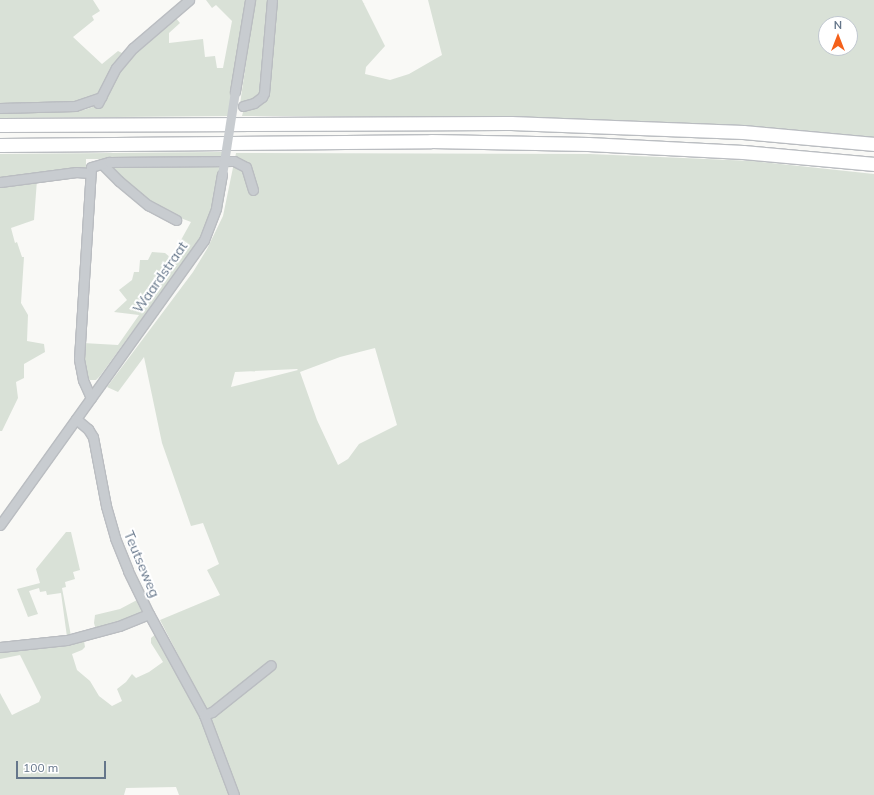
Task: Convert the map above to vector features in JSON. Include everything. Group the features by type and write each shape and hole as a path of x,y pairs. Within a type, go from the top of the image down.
{"highway":[{"path":"0,125 313,123 558,124 744,132 874,144"},
{"path":"0,145 416,141 581,144 743,152 874,164"}],"street":[{"path":"0,108 75,106 100,100 116,68 134,48 189,0"},
{"name":"Waardstraat","path":"0,525 204,240 216,208 250,0"},
{"path":"243,106 254,103 262,97 264,93 272,0"},
{"path":"91,398 83,380 80,359 90,173 93,166 102,164 234,161 246,167 253,190"},
{"name":"Waardstraat","path":"102,164 119,182 148,206 176,220"},
{"path":"0,182 76,172 90,173"},
{"name":"Teutseweg","path":"76,419 88,429 93,437 106,506 115,538 133,583 204,715 234,795"},
{"path":"0,647 67,640 119,626 149,614"},
{"path":"204,715 212,712 271,665"}],"shaded area":[{"path":"0,0 93,0 100,11 92,16 94,20 73,37 102,64 118,51 124,54 96,96 82,102 0,105"},
{"path":"206,0 247,0 229,116 0,118 0,111 84,110 101,104 120,69 135,51 175,17 180,23 169,33 169,43 203,39 205,57 215,56 217,68 223,68 232,21 216,5 212,8"},
{"path":"255,0 270,0 262,87 257,98 240,104"},
{"path":"275,0 362,0 385,46 366,67 365,74 390,80 409,74 442,55 428,0 874,0 874,138 725,125 638,121 372,116 242,116 244,108 260,105 268,97"},
{"path":"222,152 222,159 86,159 86,168 79,170 0,180 0,154"},
{"path":"236,153 590,154 753,161 874,174 874,795 238,795 204,705 160,620 220,595 207,570 219,564 203,523 191,526 162,443 144,357 118,392 107,387 193,272 207,249 223,216","holes":["375,348 397,425 359,444 348,459 338,465 317,420 300,372 340,357","298,370 231,387 235,372"]},
{"path":"107,165 220,165 210,217 200,239 100,376 96,380 90,380 86,376 83,365 83,343 118,345 139,315 114,312 127,300 119,290 132,280 134,272 139,272 140,260 148,260 152,252 165,253 171,258 191,222 157,209"},
{"path":"37,180 34,220 11,228 15,243 17,242 22,257 24,257 21,303 28,315 27,341 44,344 45,352 24,364 24,378 16,382 18,398 2,431 0,431 0,185"},
{"path":"66,532 71,532 80,570 73,572 75,579 65,582 66,587 62,588 71,636 67,637 61,593 47,595 46,591 40,592 39,588 29,591 38,614 28,617 17,589 40,583 36,569"},
{"path":"137,600 141,606 142,614 96,630 94,623 95,615 120,609"},
{"path":"157,633 200,714 231,795 179,795 176,787 126,788 124,795 0,795 0,693 12,715 39,702 41,697 20,655 0,659 0,651 46,648 84,641 85,647 82,650 72,654 77,670 90,681 99,696 112,706 122,701 117,689 126,682 132,674 136,678 149,672 163,662 151,643 151,638"}]}
